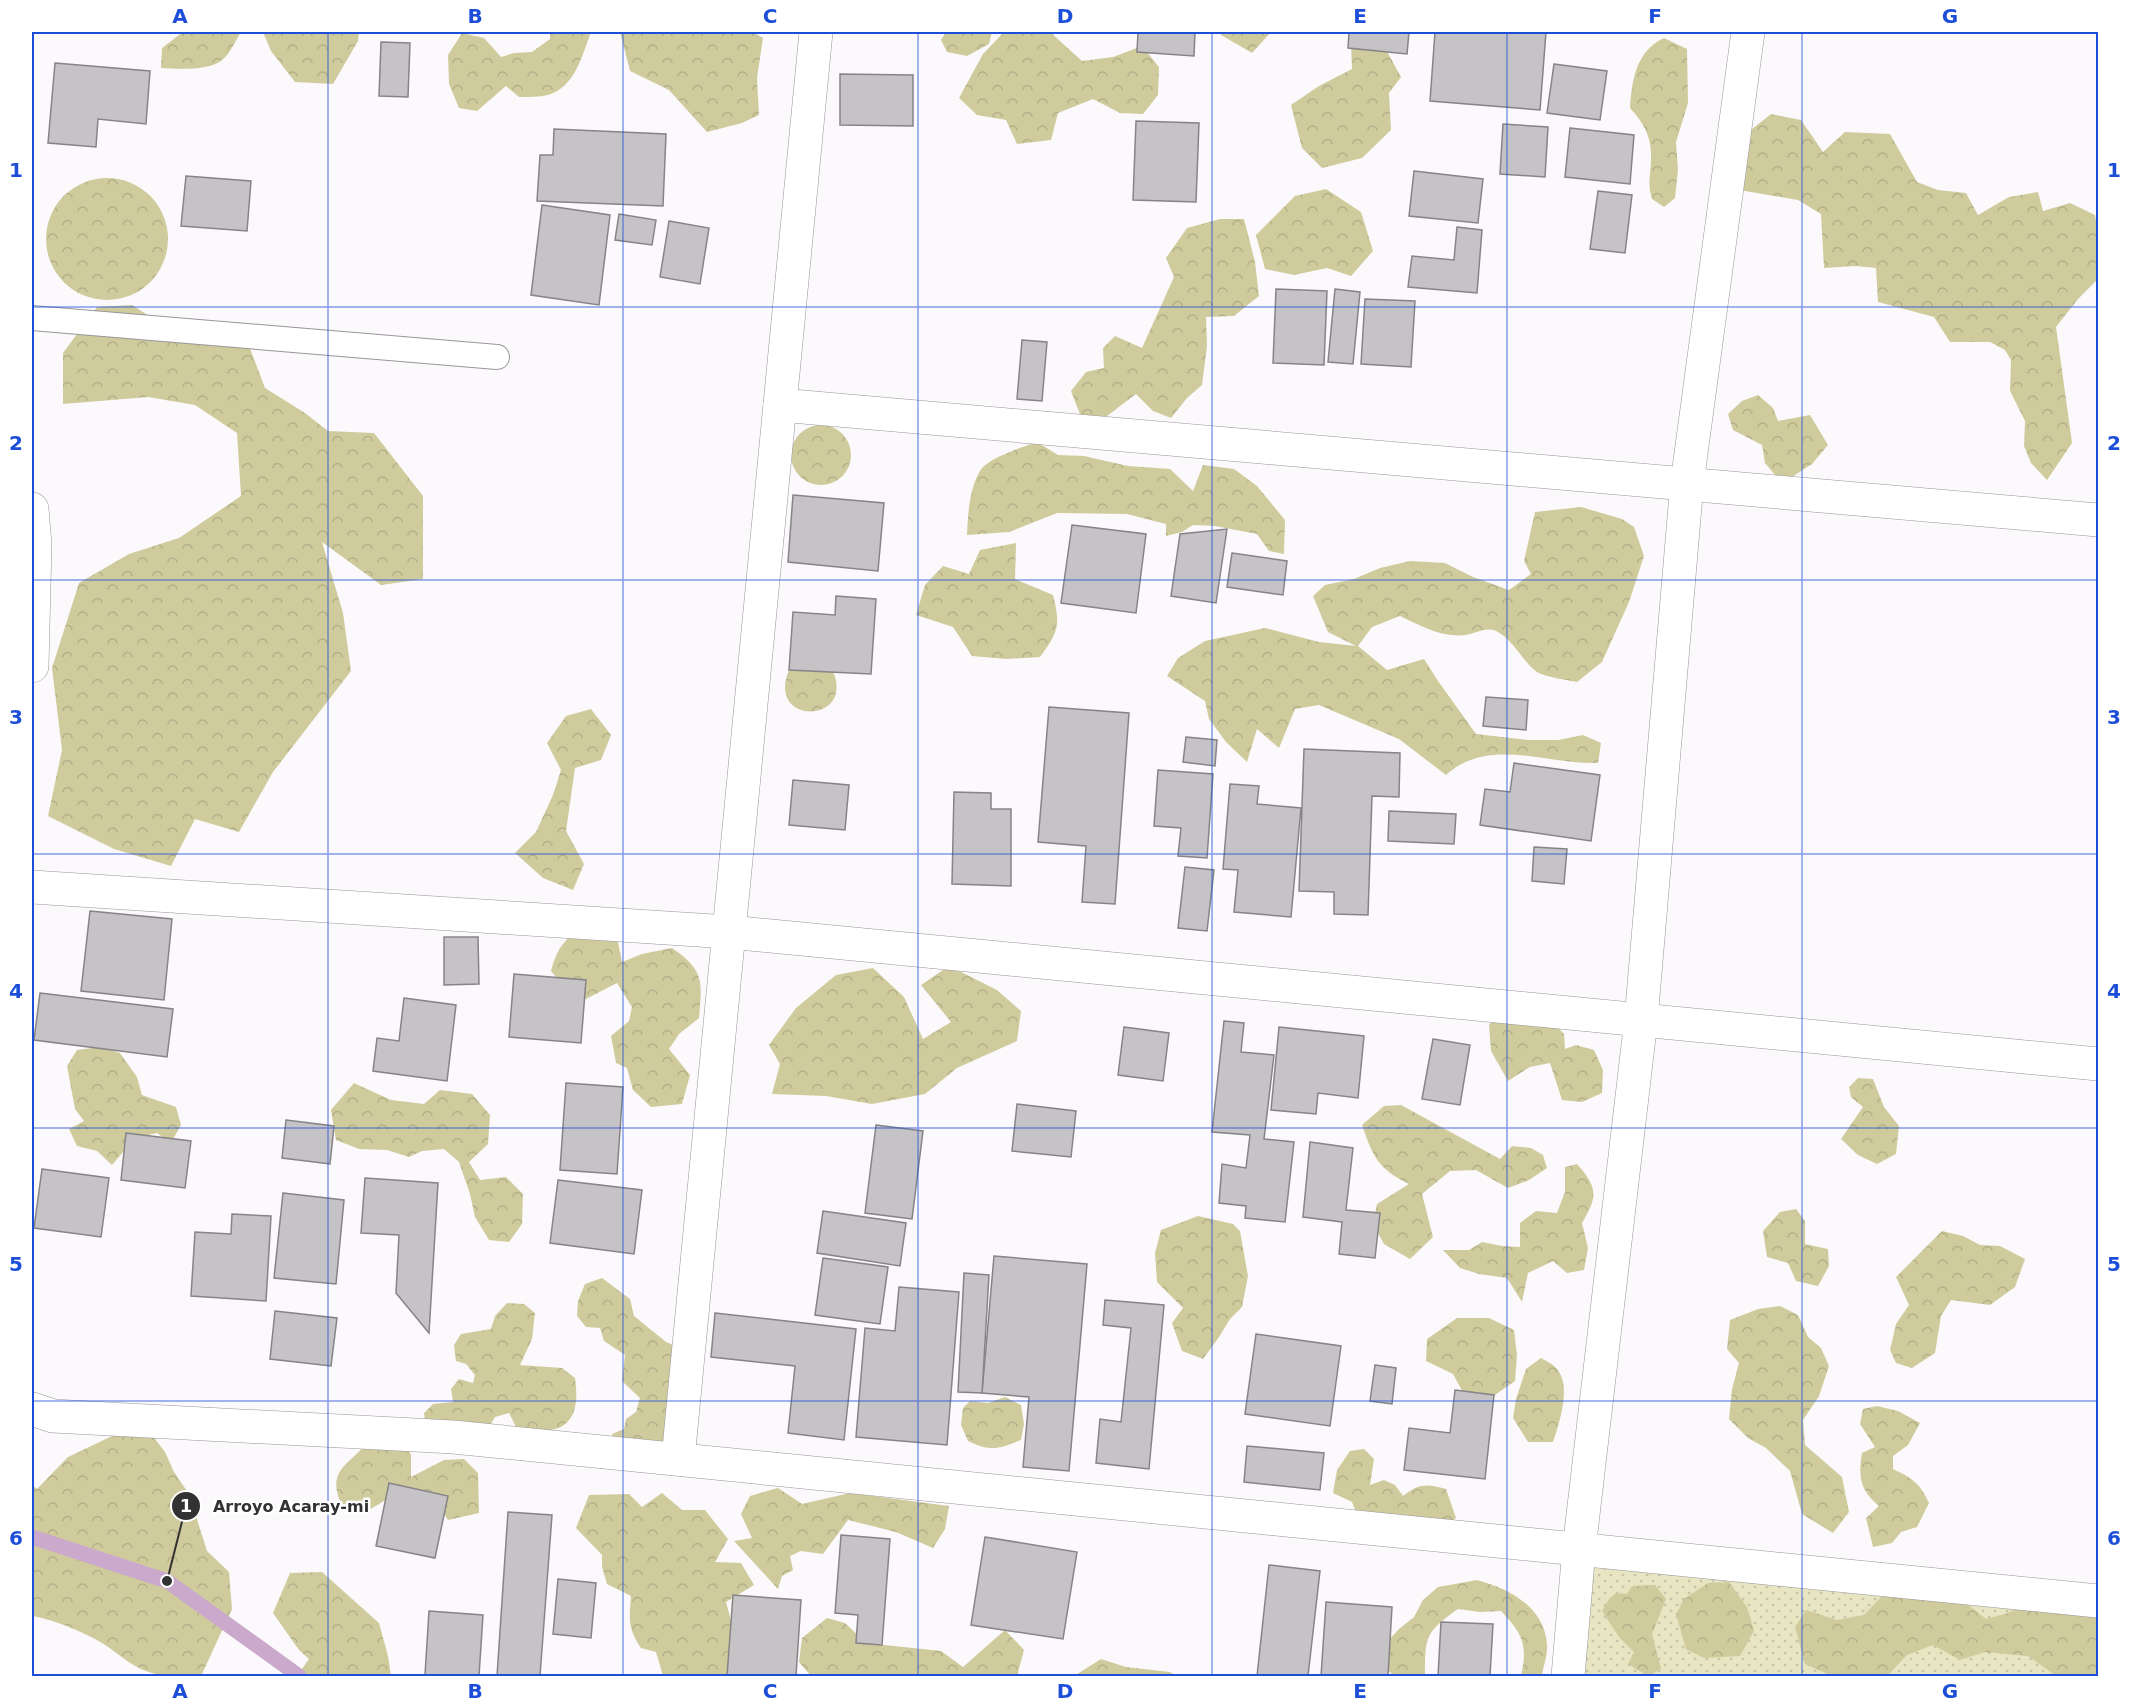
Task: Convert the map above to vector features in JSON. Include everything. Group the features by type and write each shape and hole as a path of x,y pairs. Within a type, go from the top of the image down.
{"street":[{"path":"678,1459 816,32"},
{"path":"1568,1677 1579,1549 1641,1020 1688,483 1748,32"},
{"path":"780,405 2098,519"},
{"path":"32,509 35,545 32,666"},
{"path":"32,887 729,932 2098,1064"},
{"path":"32,1409 53,1416 453,1437 2098,1601"}],"lane":[{"path":"32,318 497,357"}],"shaded area":[{"path":"1589,1559 1987,1607 2090,1614 2081,1676 1581,1676"}],"green space":[{"path":"183,32 241,32 228,54 216,64 193,68 161,68 162,48"},
{"path":"263,32 359,32 358,41 333,84 295,82 271,51"},
{"path":"550,32 591,32 581,60 565,85 548,95 537,97 519,97 506,86 477,111 459,108 449,84 448,55 462,33 484,38 501,57 514,53 532,52 550,39"},
{"path":"620,32 753,32 763,38 757,78 759,115 742,123 707,132 669,90 630,71"},
{"path":"946,32 992,32 989,44 967,56 947,52 941,40"},
{"path":"1004,32 1050,32 1082,61 1113,57 1142,46 1159,67 1158,95 1143,114 1120,113 1093,99 1058,113 1051,140 1017,144 1006,120 977,115 959,98 983,54"},
{"path":"1220,32 1271,32 1252,53 1221,35"},
{"path":"1664,38 1687,49 1688,103 1676,142 1678,170 1675,198 1664,207 1652,199 1649,182 1650,143 1643,124 1630,108 1634,77 1641,58 1647,50"},
{"path":"1351,44 1384,46 1401,77 1389,93 1391,130 1362,158 1322,168 1302,148 1291,105 1319,86 1352,69"},
{"path":"1771,114 1801,120 1823,152 1845,132 1890,134 1917,182 1938,190 1966,193 1978,215 2009,197 2038,192 2043,211 2070,203 2095,215 2098,233 2098,279 2078,299 2056,327 2072,443 2047,480 2031,463 2024,446 2025,421 2010,391 2011,360 2005,350 1990,342 1950,342 1934,317 1878,302 1876,268 1856,266 1824,268 1821,214 1798,200 1739,190 1747,133"},
{"path":"107,178 130,182 150,196 164,216 168,239 164,262 150,282 130,296 107,300 84,296 64,282 50,262 46,239 50,216 64,196 84,182"},
{"path":"1326,189 1361,212 1373,251 1351,276 1327,268 1294,275 1265,269 1256,235 1295,196"},
{"path":"1220,219 1244,219 1255,262 1259,296 1234,316 1206,317 1207,346 1202,385 1187,398 1171,418 1153,411 1136,394 1099,422 1083,422 1071,391 1086,372 1104,368 1103,348 1115,336 1142,348 1174,277 1166,258 1187,228"},
{"path":"132,305 182,337 240,322 265,388 305,413 328,431 374,433 423,496 423,579 381,585 322,542 343,613 351,671 273,772 239,832 195,819 171,866 114,849 48,816 62,750 52,668 79,583 129,554 179,538 241,496 237,433 195,405 148,397 63,404 63,353 97,307"},
{"path":"1758,395 1773,408 1778,421 1810,415 1828,445 1812,464 1792,477 1775,475 1765,463 1762,445 1733,430 1728,414 1742,401"},
{"path":"815,425 827,425 838,430 846,438 851,455 849,467 838,480 827,485 815,485 804,480 796,472 791,461 791,449 796,438 804,430"},
{"path":"1037,442 1058,455 1084,456 1128,466 1170,469 1193,491 1203,465 1234,469 1257,486 1285,520 1284,554 1269,551 1257,534 1215,526 1193,525 1182,532 1166,536 1166,524 1127,514 1057,513 1009,532 967,535 971,494 980,471 997,457"},
{"path":"1581,507 1622,519 1634,527 1644,556 1629,602 1602,662 1577,682 1537,672 1504,636 1494,630 1482,630 1466,635 1449,635 1400,616 1372,627 1358,646 1387,670 1424,659 1476,734 1528,740 1558,740 1583,735 1601,743 1598,763 1500,755 1481,757 1463,763 1446,775 1399,739 1319,705 1295,709 1279,748 1257,729 1247,762 1226,742 1209,719 1205,701 1167,676 1178,658 1205,641 1265,628 1319,642 1356,646 1328,632 1313,596 1325,585 1354,579 1380,568 1410,561 1445,563 1473,577 1509,590 1531,574 1524,561 1535,512"},
{"path":"1016,543 1015,579 1053,595 1057,614 1054,635 1040,657 1006,659 972,656 953,627 916,615 925,585 943,566 969,574 980,550"},
{"path":"832,669 837,687 833,700 823,709 811,712 799,709 789,702 785,689 789,670"},
{"path":"591,709 611,735 601,760 575,768 566,831 584,864 573,890 543,878 515,853 536,832 553,795 561,770 547,743 566,716"},
{"path":"594,926 618,942 622,962 642,954 672,948 696,970 701,995 699,1018 679,1034 669,1049 690,1075 682,1104 651,1107 633,1090 627,1068 616,1063 611,1036 629,1021 632,1007 617,983 584,1000 567,990 551,971 557,954 565,942 577,933"},
{"path":"949,966 997,990 1021,1011 1017,1041 957,1068 925,1094 872,1104 826,1096 772,1094 780,1064 769,1045 796,1008 836,975 873,968 904,997 923,1039 951,1022 921,985"},
{"path":"1506,1007 1527,1012 1530,1026 1552,1021 1564,1034 1565,1049 1576,1045 1594,1050 1603,1070 1602,1093 1582,1102 1562,1100 1550,1063 1530,1067 1508,1081 1491,1051 1489,1025"},
{"path":"100,1047 120,1053 137,1077 142,1095 176,1107 181,1125 171,1143 157,1133 135,1138 112,1165 97,1151 77,1146 69,1129 84,1121 75,1109 67,1066 77,1050"},
{"path":"1858,1078 1873,1079 1884,1107 1899,1126 1896,1154 1877,1164 1858,1155 1841,1139 1863,1107 1851,1097 1849,1087"},
{"path":"354,1083 391,1100 424,1104 440,1090 472,1094 490,1115 488,1144 469,1162 480,1180 506,1177 523,1194 522,1224 509,1242 489,1240 475,1217 459,1162 444,1149 422,1151 409,1157 387,1150 359,1149 336,1140 331,1110"},
{"path":"1401,1105 1500,1159 1512,1146 1531,1148 1543,1155 1547,1168 1529,1180 1508,1188 1476,1170 1450,1171 1422,1194 1433,1237 1410,1259 1384,1244 1373,1224 1377,1204 1409,1184 1390,1173 1378,1161 1362,1125 1384,1106"},
{"path":"1577,1164 1589,1180 1593,1192 1591,1206 1582,1223 1588,1248 1584,1270 1567,1273 1553,1261 1528,1273 1522,1302 1507,1278 1479,1274 1460,1268 1443,1250 1469,1250 1482,1242 1520,1247 1520,1223 1536,1211 1557,1213 1565,1192 1565,1167"},
{"path":"1796,1209 1805,1221 1805,1244 1828,1249 1829,1266 1818,1286 1796,1281 1788,1263 1767,1257 1763,1231 1780,1212"},
{"path":"1198,1216 1233,1224 1240,1231 1248,1276 1242,1307 1230,1319 1203,1359 1182,1351 1172,1323 1183,1308 1157,1282 1155,1253 1161,1230"},
{"path":"1942,1231 1963,1236 1980,1245 2000,1246 2025,1259 2015,1287 1990,1305 1951,1300 1941,1316 1935,1353 1912,1368 1896,1363 1890,1350 1896,1324 1909,1305 1896,1277"},
{"path":"602,1278 630,1299 634,1316 666,1342 676,1346 684,1442 616,1449 612,1434 624,1429 626,1419 636,1412 640,1398 622,1381 625,1355 604,1341 600,1328 586,1327 577,1316 578,1301 585,1284"},
{"path":"507,1303 524,1304 535,1313 532,1339 520,1365 562,1368 575,1378 575,1407 571,1417 565,1425 545,1431 516,1427 509,1413 495,1417 476,1447 464,1453 443,1453 426,1428 424,1413 433,1404 453,1402 451,1389 459,1379 473,1383 475,1375 466,1364 456,1361 454,1345 461,1334 491,1329 495,1316"},
{"path":"1780,1306 1798,1315 1808,1337 1821,1348 1829,1366 1819,1396 1803,1420 1805,1445 1842,1477 1849,1512 1833,1533 1802,1514 1790,1471 1766,1448 1748,1438 1729,1419 1732,1389 1739,1363 1727,1349 1730,1320 1758,1309"},
{"path":"1457,1318 1489,1318 1514,1330 1517,1355 1515,1381 1492,1397 1465,1396 1453,1374 1426,1361 1427,1339"},
{"path":"1541,1358 1555,1367 1561,1377 1564,1385 1563,1405 1553,1442 1528,1442 1513,1418 1516,1399 1526,1369"},
{"path":"1005,1397 1021,1405 1024,1424 1021,1440 995,1448 983,1447 968,1441 961,1425 963,1408 970,1401 988,1403"},
{"path":"1877,1406 1898,1411 1920,1423 1908,1445 1893,1456 1893,1469 1915,1482 1929,1503 1917,1527 1901,1532 1892,1543 1873,1547 1866,1518 1879,1506 1864,1489 1860,1469 1862,1453 1875,1447 1860,1424 1863,1409"},
{"path":"129,1428 152,1435 165,1452 174,1472 189,1494 207,1551 229,1572 232,1609 202,1674 175,1676 148,1672 82,1633 53,1621 32,1616 32,1485 37,1489 68,1457"},
{"path":"367,1443 399,1443 411,1454 411,1477 444,1460 464,1459 478,1473 479,1513 448,1520 432,1495 387,1499 364,1513 341,1504 336,1483 338,1476 341,1469"},
{"path":"1364,1449 1374,1459 1370,1485 1384,1480 1395,1485 1403,1496 1423,1486 1446,1489 1456,1518 1437,1530 1360,1523 1352,1502 1333,1493 1337,1470 1350,1451"},
{"path":"778,1488 802,1504 850,1493 949,1506 945,1529 933,1548 896,1532 848,1520 823,1554 801,1551 790,1556 793,1570 782,1576 778,1589 734,1541 752,1538 741,1514 750,1496"},
{"path":"662,1493 682,1510 705,1510 728,1539 715,1562 741,1563 754,1585 726,1602 732,1624 729,1676 663,1676 656,1652 641,1648 634,1635 630,1618 631,1596 607,1584 602,1567 602,1555 576,1528 589,1495 629,1494 642,1507"},
{"path":"322,1572 379,1623 391,1676 297,1676 309,1659 299,1650 273,1613 290,1573"},
{"path":"1477,1580 1513,1594 1532,1610 1539,1620 1547,1644 1542,1676 1521,1676 1524,1656 1522,1640 1501,1611 1480,1612 1458,1609 1439,1624 1429,1636 1425,1676 1394,1676 1379,1661 1385,1644 1414,1617 1423,1600 1438,1587"},
{"path":"1729,1582 1747,1607 1754,1631 1740,1656 1704,1658 1686,1649 1676,1614 1684,1599 1708,1583"},
{"path":"1655,1585 1666,1599 1652,1634 1661,1669 1648,1676 1628,1664 1634,1652 1619,1637 1602,1611 1609,1599 1616,1593 1627,1594 1632,1586"},
{"path":"1882,1596 1967,1604 1986,1619 2008,1613 2031,1601 2098,1602 2098,1676 2056,1676 2028,1656 1985,1652 1960,1660 1933,1645 1907,1655 1889,1674 1891,1676 1832,1676 1805,1664 1795,1627 1806,1610 1837,1620 1864,1615"},
{"path":"827,1618 845,1623 866,1643 941,1651 963,1667 1005,1630 1024,1650 1019,1676 811,1676 799,1662 802,1638"},
{"path":"1101,1659 1126,1667 1170,1672 1177,1676 1074,1676"}],"building":[{"path":"1138,32 1195,32 1194,56 1137,52"},
{"path":"1349,32 1409,32 1407,54 1348,48"},
{"path":"1435,32 1546,32 1540,110 1430,101"},
{"path":"381,42 410,43 408,97 379,96"},
{"path":"55,63 150,71 146,124 98,119 96,147 48,143"},
{"path":"1554,64 1607,71 1600,120 1547,113"},
{"path":"840,74 913,75 913,126 840,125"},
{"path":"1136,121 1199,123 1196,202 1133,200"},
{"path":"1503,124 1548,127 1545,177 1500,174"},
{"path":"1570,128 1634,135 1630,184 1565,177"},
{"path":"554,129 666,134 663,206 537,201 540,155 553,155"},
{"path":"1414,171 1483,179 1478,223 1409,216"},
{"path":"186,176 251,181 247,231 181,226"},
{"path":"1598,191 1632,195 1625,253 1590,249"},
{"path":"542,205 610,215 599,305 531,295"},
{"path":"619,214 656,220 652,245 615,240"},
{"path":"669,221 709,228 700,284 660,277"},
{"path":"1457,227 1482,230 1477,293 1408,287 1412,256 1454,260"},
{"path":"1276,289 1327,291 1324,365 1273,363"},
{"path":"1335,289 1360,292 1353,364 1328,362"},
{"path":"1365,299 1415,301 1411,367 1361,364"},
{"path":"1022,340 1047,342 1042,401 1017,399"},
{"path":"793,495 884,503 878,571 788,562"},
{"path":"1072,525 1146,534 1136,613 1061,603"},
{"path":"1227,529 1216,603 1171,596 1180,534"},
{"path":"1232,553 1287,561 1283,595 1227,587"},
{"path":"836,596 876,599 871,674 789,670 793,612 835,615"},
{"path":"1486,697 1528,700 1526,730 1483,726"},
{"path":"1049,707 1129,713 1115,904 1082,902 1086,846 1038,842"},
{"path":"1186,737 1217,740 1215,766 1183,762"},
{"path":"1304,749 1400,753 1399,797 1372,796 1368,915 1334,914 1334,892 1299,891"},
{"path":"1514,763 1600,775 1591,841 1480,825 1485,789 1510,792"},
{"path":"1158,770 1213,774 1207,858 1178,856 1181,828 1154,826"},
{"path":"793,780 849,785 845,830 789,825"},
{"path":"1230,784 1259,786 1257,804 1301,808 1291,917 1234,912 1238,870 1223,869"},
{"path":"954,792 991,793 991,809 1011,809 1011,886 952,884"},
{"path":"1389,811 1456,814 1454,844 1388,841"},
{"path":"1534,847 1567,849 1564,884 1532,881"},
{"path":"1185,867 1214,870 1207,931 1178,928"},
{"path":"90,911 172,919 164,1000 81,991"},
{"path":"444,937 478,937 479,984 444,985"},
{"path":"514,974 586,980 581,1043 509,1037"},
{"path":"40,993 173,1009 167,1057 34,1040"},
{"path":"404,998 456,1005 447,1081 373,1071 377,1038 399,1041"},
{"path":"1224,1021 1244,1023 1241,1052 1274,1055 1264,1139 1294,1142 1285,1222 1245,1218 1246,1206 1219,1203 1222,1164 1246,1168 1250,1135 1212,1132"},
{"path":"1124,1027 1169,1033 1163,1081 1118,1075"},
{"path":"1279,1027 1364,1036 1358,1098 1318,1093 1316,1114 1271,1110"},
{"path":"1433,1039 1470,1045 1460,1105 1422,1099"},
{"path":"566,1083 623,1087 617,1174 560,1170"},
{"path":"1017,1104 1076,1111 1071,1157 1012,1151"},
{"path":"286,1120 334,1126 330,1164 282,1158"},
{"path":"876,1125 923,1131 912,1219 865,1213"},
{"path":"126,1133 191,1141 185,1188 121,1180"},
{"path":"1310,1142 1353,1148 1346,1210 1380,1213 1375,1258 1339,1254 1342,1222 1303,1217"},
{"path":"42,1169 109,1178 101,1237 34,1228"},
{"path":"365,1178 438,1183 429,1333 396,1293 399,1235 361,1233"},
{"path":"558,1180 642,1190 634,1254 550,1243"},
{"path":"283,1193 344,1200 336,1284 274,1278"},
{"path":"823,1211 906,1223 900,1266 817,1253"},
{"path":"232,1214 271,1216 266,1301 191,1296 195,1232 231,1234"},
{"path":"994,1256 1087,1264 1069,1471 1023,1467 1029,1397 982,1393"},
{"path":"823,1258 888,1267 880,1324 815,1315"},
{"path":"964,1273 989,1275 982,1393 958,1392"},
{"path":"899,1287 959,1292 947,1445 856,1437 865,1328 895,1331"},
{"path":"1105,1300 1164,1305 1149,1469 1096,1463 1100,1419 1121,1422 1131,1328 1103,1325"},
{"path":"275,1311 337,1318 331,1366 270,1359"},
{"path":"715,1313 856,1329 844,1440 788,1433 795,1366 711,1357"},
{"path":"1256,1334 1341,1346 1330,1426 1245,1414"},
{"path":"1375,1365 1396,1368 1392,1404 1370,1401"},
{"path":"1455,1390 1494,1395 1485,1479 1404,1470 1409,1428 1450,1433"},
{"path":"1247,1446 1324,1453 1320,1490 1244,1482"},
{"path":"389,1483 448,1496 435,1558 376,1546"},
{"path":"508,1512 552,1515 540,1676 497,1676"},
{"path":"841,1535 890,1539 882,1645 856,1643 858,1615 835,1613"},
{"path":"985,1537 1077,1552 1063,1639 971,1625"},
{"path":"1269,1565 1320,1571 1308,1676 1257,1676"},
{"path":"558,1579 596,1583 591,1638 553,1634"},
{"path":"733,1595 801,1600 796,1676 727,1676"},
{"path":"1326,1602 1392,1607 1388,1676 1321,1676"},
{"path":"429,1611 483,1615 479,1676 425,1675"},
{"path":"1441,1622 1493,1624 1490,1676 1438,1676"}],"waterway":[{"path":"32,1537 167,1581 299,1676"}],"place":[{"name":"Arroyo Acaray-mi","path":"167,1581"}]}
